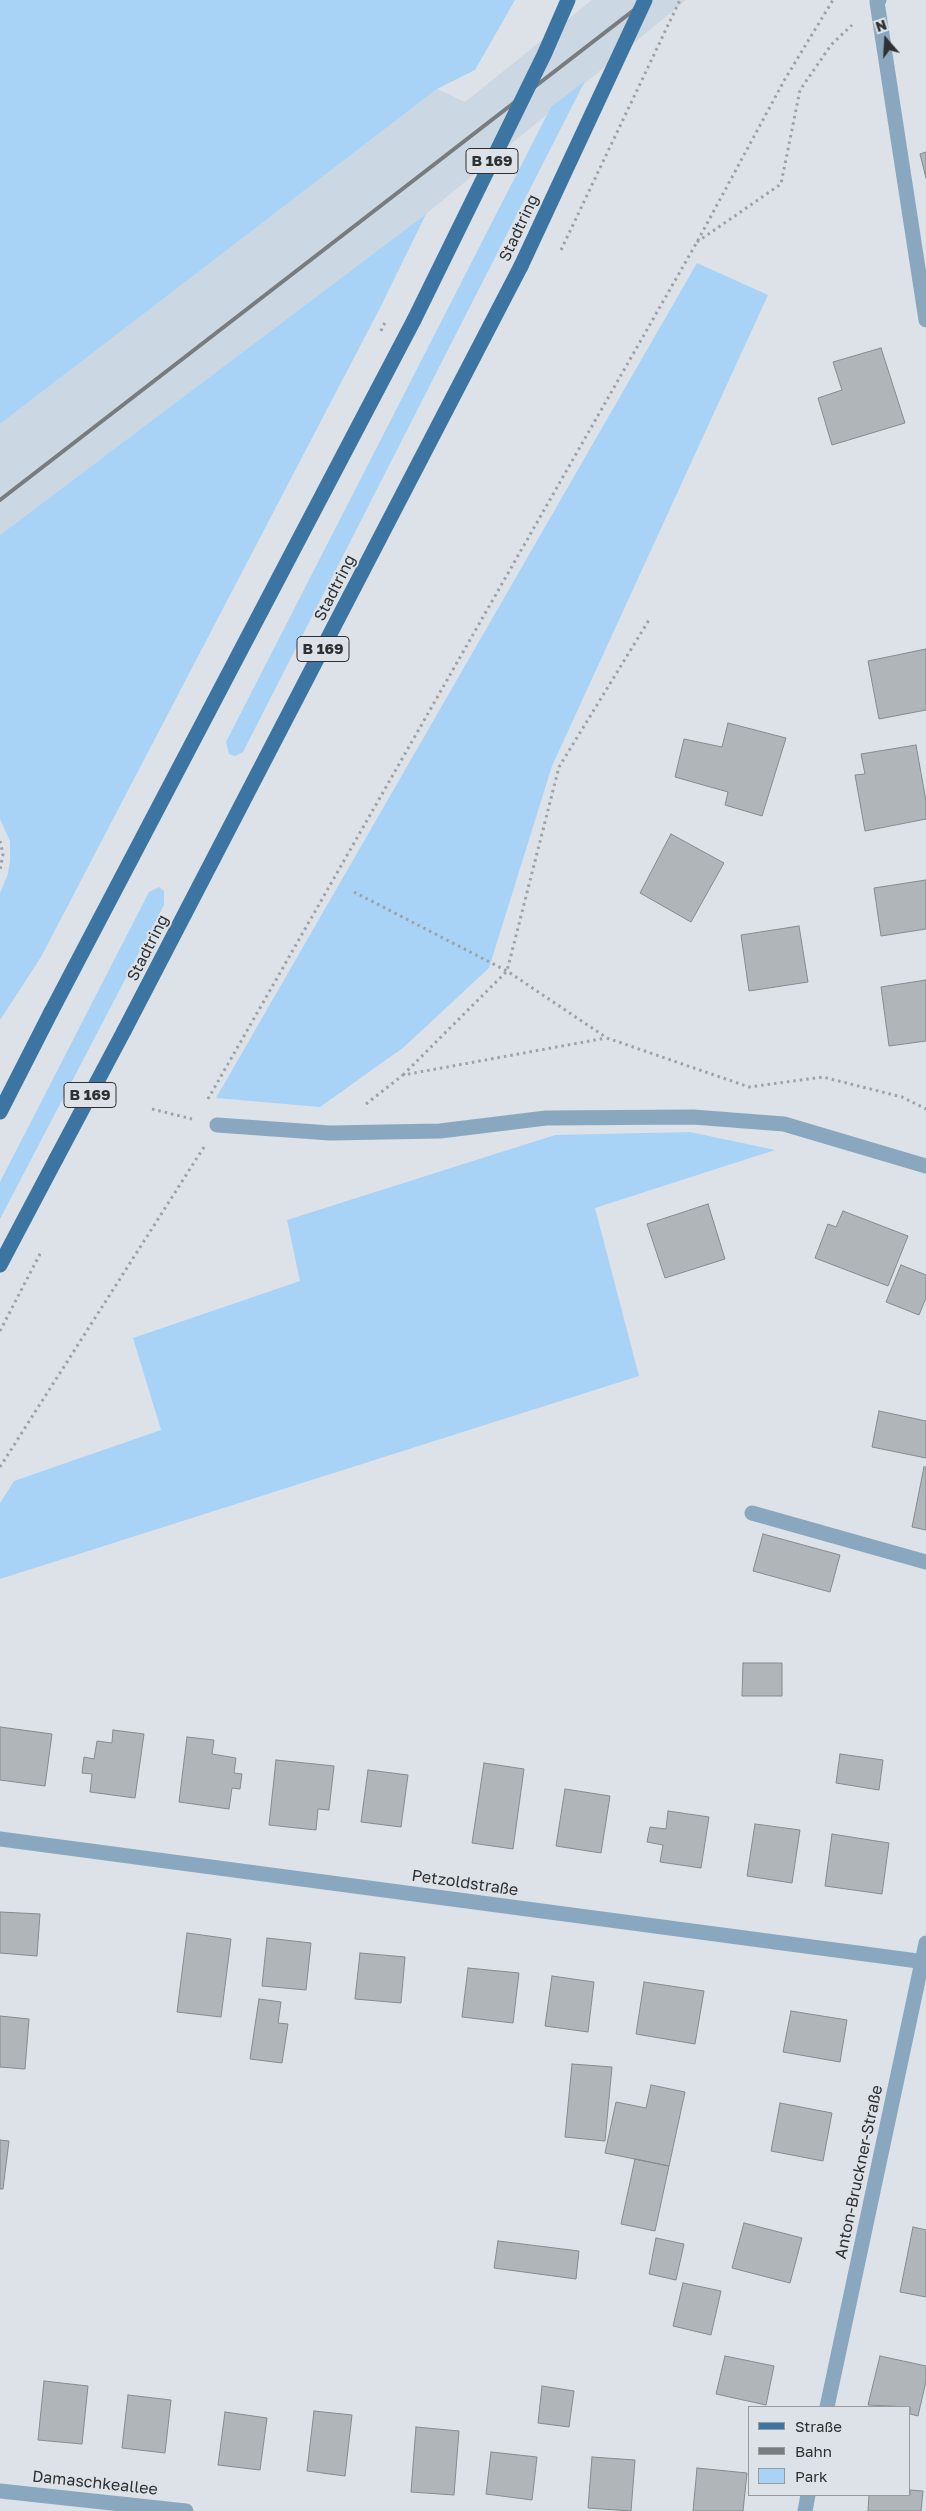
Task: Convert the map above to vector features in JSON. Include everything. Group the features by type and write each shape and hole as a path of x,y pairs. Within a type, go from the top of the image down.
{"main road":[{"name":"B 169","path":"0,1112 414,320 544,55 568,0"},
{"name":"Stadtring","path":"0,1266 124,1032 521,266 645,0"}],"street":[{"path":"878,1 926,318"},
{"path":"217,1125 330,1133 440,1131 546,1118 693,1116 784,1124 926,1166"},
{"path":"752,1514 926,1562"},
{"name":"Petzoldstraße","path":"0,1839 924,1962"},
{"name":"Anton-Bruckner-Straße","path":"827,2406 924,1962 926,1943"},
{"name":"Damaschkeallee","path":"0,2490 186,2511"},
{"path":"805,2511 808,2496"}],"path":[{"path":"585,203 680,0"},
{"path":"196,1120 697,242 784,79 833,0"},
{"path":"697,242 781,184 800,90 831,45 878,1"},
{"path":"330,1133 403,1075 507,971 559,767 648,620"},
{"path":"0,841 3,854 0,870"},
{"path":"354,892 507,971 607,1038 749,1087 823,1077 902,1097 926,1110"},
{"path":"403,1075 607,1038"},
{"path":"0,1467 217,1125 152,1110"}],"shaded area":[{"path":"592,0 686,0 426,214 0,535 0,424 437,89 465,102"}],"green space":[{"path":"0,0 515,0 475,70 437,89 0,424"},
{"path":"585,81 243,752 235,756 229,754 226,742 551,107"},
{"path":"426,214 380,308 41,957 0,1020 0,893 8,874 10,841 0,819 0,535"},
{"path":"697,263 768,295 552,766 489,968 404,1047 320,1107 216,1098"},
{"path":"159,887 164,891 164,905 0,1219 0,1182 149,892"},
{"path":"690,1132 775,1150 595,1208 639,1376 0,1579 0,1503 14,1481 161,1430 133,1338 300,1281 287,1220 555,1135"}],"building":[{"path":"926,152 926,178 920,154"},
{"path":"881,348 905,423 832,445 818,398 842,390 833,362"},
{"path":"926,649 926,710 879,719 868,661"},
{"path":"728,723 786,738 762,816 725,805 728,792 675,777 684,739 722,747"},
{"path":"916,745 926,801 926,819 865,831 855,775 865,774 861,754"},
{"path":"671,834 724,863 691,922 640,893"},
{"path":"926,880 926,929 881,936 874,888"},
{"path":"799,926 808,982 749,991 741,935"},
{"path":"926,980 926,1041 889,1046 881,987"},
{"path":"708,1204 725,1259 665,1278 647,1224"},
{"path":"843,1211 908,1236 888,1286 815,1258 828,1224 836,1227"},
{"path":"901,1265 926,1275 926,1298 919,1315 886,1302"},
{"path":"879,1411 926,1421 926,1458 872,1447"},
{"path":"924,1467 926,1467 926,1530 912,1527"},
{"path":"763,1534 840,1555 830,1592 753,1571"},
{"path":"743,1663 782,1663 782,1696 742,1696"},
{"path":"0,1727 52,1734 45,1786 0,1780"},
{"path":"113,1730 144,1734 135,1798 90,1792 92,1774 82,1773 84,1757 94,1759 97,1741 112,1743"},
{"path":"187,1737 214,1740 212,1754 236,1758 234,1773 242,1774 240,1789 232,1788 229,1809 179,1802"},
{"path":"840,1754 883,1760 879,1790 836,1783"},
{"path":"276,1760 334,1766 329,1810 318,1809 316,1830 269,1825"},
{"path":"484,1763 524,1769 513,1849 472,1843"},
{"path":"368,1770 408,1775 401,1827 361,1822"},
{"path":"565,1789 610,1796 601,1853 556,1846"},
{"path":"668,1811 709,1817 701,1868 660,1862 663,1845 647,1842 650,1827 666,1829"},
{"path":"755,1824 800,1830 792,1883 747,1876"},
{"path":"832,1834 889,1843 882,1894 825,1886"},
{"path":"0,1912 40,1914 37,1956 0,1953"},
{"path":"187,1933 231,1939 221,2017 177,2012"},
{"path":"267,1938 311,1943 306,1990 262,1986"},
{"path":"360,1953 405,1957 401,2003 355,1999"},
{"path":"468,1968 519,1973 513,2023 462,2017"},
{"path":"552,1976 594,1982 588,2032 545,2026"},
{"path":"644,1982 704,1991 695,2044 636,2034"},
{"path":"259,1999 281,2002 278,2023 288,2024 282,2063 250,2059"},
{"path":"791,2011 847,2020 840,2062 783,2052"},
{"path":"0,2016 29,2019 25,2069 0,2067"},
{"path":"572,2064 612,2067 605,2141 565,2137"},
{"path":"651,2085 685,2092 669,2166 605,2153 616,2102 646,2108"},
{"path":"780,2103 832,2113 823,2161 771,2151"},
{"path":"0,2140 9,2141 3,2189 0,2189"},
{"path":"635,2159 669,2166 655,2231 621,2224"},
{"path":"744,2223 802,2238 790,2283 732,2268"},
{"path":"913,2227 926,2230 926,2297 900,2292"},
{"path":"656,2238 684,2244 676,2280 649,2274"},
{"path":"498,2241 579,2251 576,2279 494,2268"},
{"path":"683,2283 721,2291 711,2335 673,2326"},
{"path":"725,2356 774,2366 766,2405 716,2394"},
{"path":"880,2356 926,2366 926,2381 918,2416 911,2414 911,2406 868,2405"},
{"path":"44,2381 88,2386 82,2444 38,2440"},
{"path":"542,2386 574,2391 569,2427 538,2423"},
{"path":"128,2395 171,2400 165,2453 122,2448"},
{"path":"314,2411 352,2415 345,2476 307,2471"},
{"path":"225,2412 267,2418 260,2470 218,2465"},
{"path":"416,2427 459,2431 454,2495 411,2492"},
{"path":"491,2452 537,2457 532,2500 486,2494"},
{"path":"592,2457 635,2460 631,2511 588,2508"},
{"path":"697,2468 747,2473 743,2511 693,2511"},
{"path":"911,2490 923,2491 921,2511 868,2511 869,2496 911,2496"}],"railway":[{"path":"0,500 647,0"}]}
